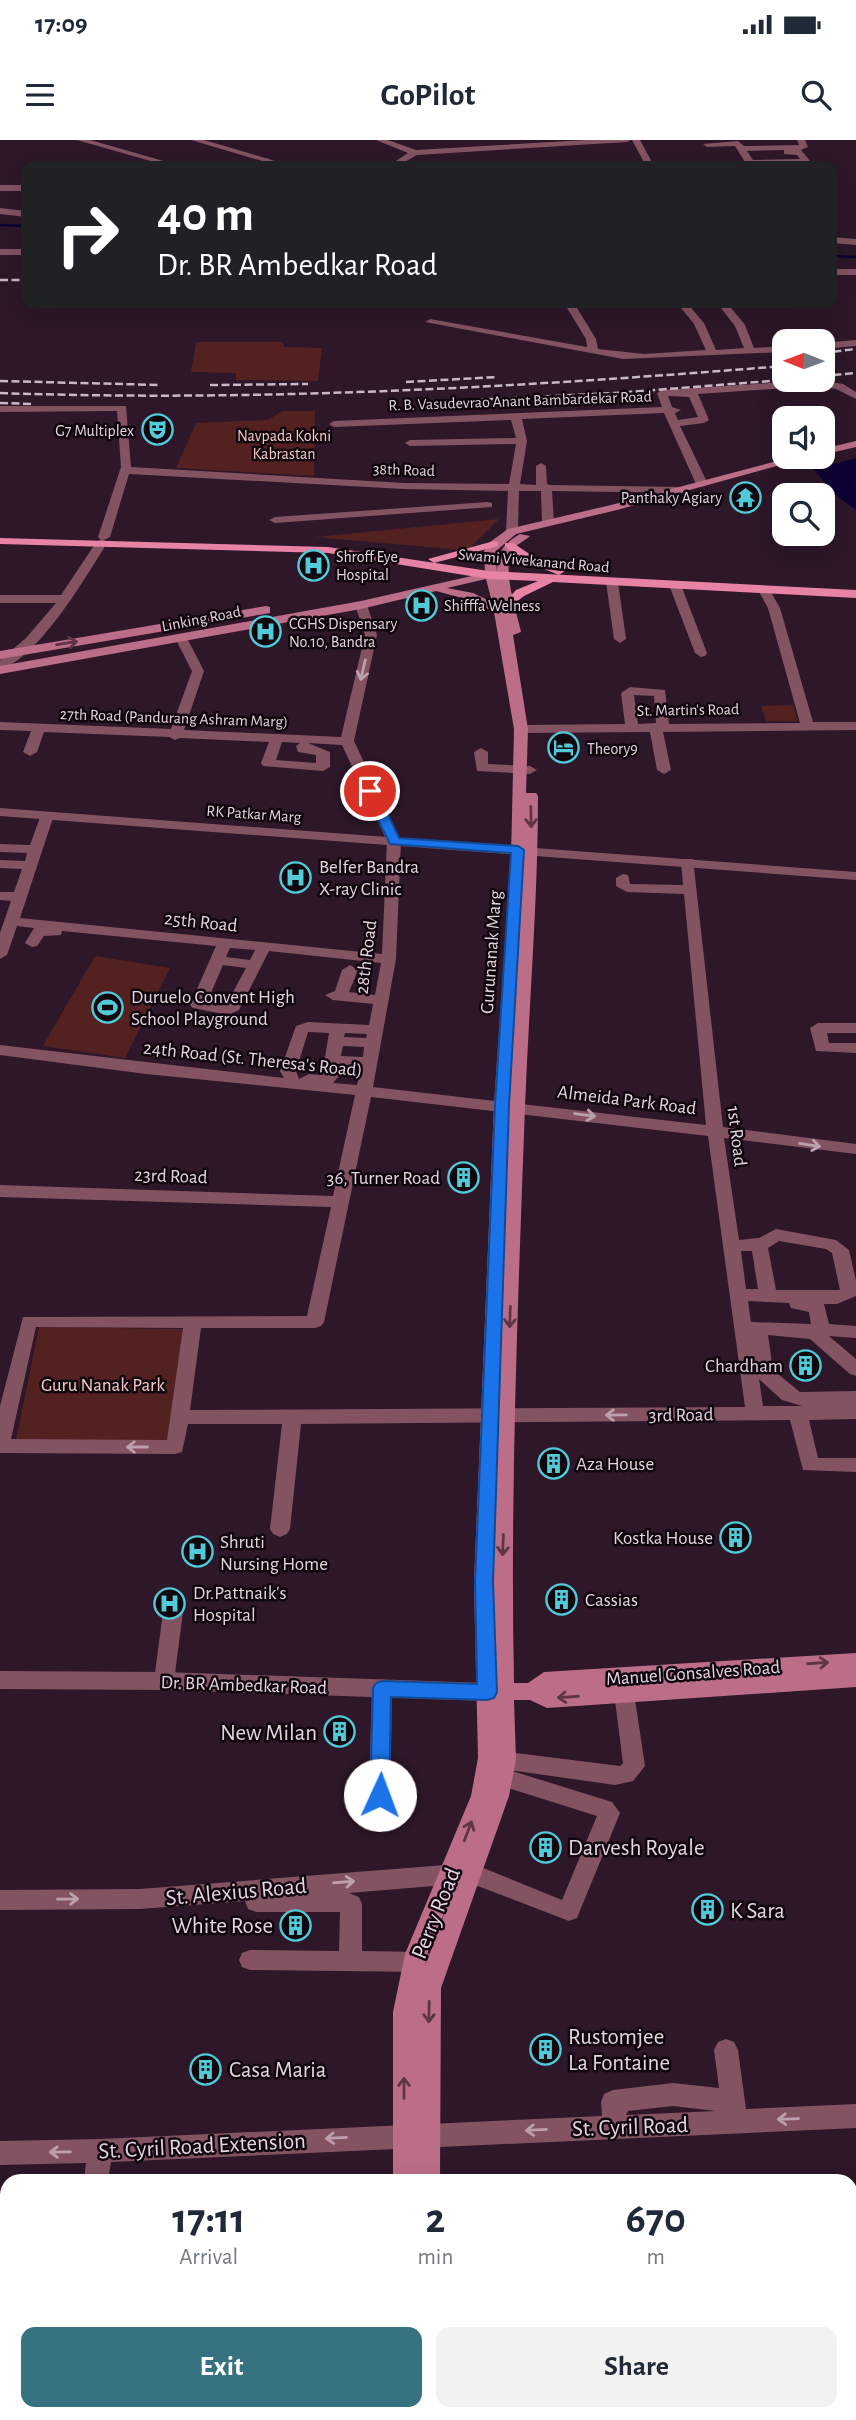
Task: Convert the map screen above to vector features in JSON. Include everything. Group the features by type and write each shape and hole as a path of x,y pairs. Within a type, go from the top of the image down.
{"main road":[{"path":"835,451 856,445"},
{"path":"434,559 494,544 513,531 772,465"},
{"path":"496,572 509,545 518,538 772,469"},
{"name":"Swami Vivekanand Road","path":"0,535 288,546 434,559 496,572"},
{"name":"Swami Vivekanand Road","path":"0,541 103,540"},
{"name":"Gurunanak Marg","path":"494,544 496,572 525,729 524,850 509,1106 499,1417 502,1583 496,1692"},
{"path":"509,545 533,561 564,575"},
{"name":"Swami Vivekanand Road","path":"288,546 360,554 473,573 856,584"},
{"name":"Linking Road","path":"0,668 361,605 429,591 496,572"},
{"name":"Linking Road","path":"0,655 411,586 473,573"},
{"path":"429,591 469,596 504,606 537,584 564,575"},
{"name":"Swami Vivekanand Road","path":"564,575 612,582 856,594"},
{"name":"Manuel Gonsalves Road","path":"724,1678 856,1661"},
{"name":"Manuel Gonsalves Road","path":"496,1692 533,1691 547,1699 690,1680 856,1678"},
{"name":"Perry Road","path":"406,2174 416,2134 429,1989 439,1962 461,1874 496,1767 496,1692"},
{"name":"Perry Road","path":"426,2174 416,2134 405,2012 414,1962 461,1874"}],"street":[{"path":"81,140 158,161"},
{"path":"96,145 110,140"},
{"path":"195,140 268,161"},
{"path":"380,140 415,153"},
{"path":"401,161 415,153 514,143 627,140"},
{"path":"636,140 647,161"},
{"path":"707,144 804,147 801,140"},
{"path":"738,144 758,161"},
{"path":"0,188 21,188"},
{"path":"0,211 21,213"},
{"path":"837,240 856,242"},
{"path":"0,246 7,250"},
{"path":"837,270 856,270"},
{"path":"572,308 592,340 593,350"},
{"path":"686,308 699,323 713,354"},
{"path":"726,308 740,325 751,352"},
{"path":"430,322 644,357 772,350"},
{"path":"835,345 856,343"},
{"path":"667,400 724,389 817,383 839,386 856,396"},
{"path":"724,389 728,404"},
{"path":"667,400 693,394 705,420 679,423"},
{"name":"R. B. Vasudevrao Anant Bambardekar Road","path":"334,424 516,417 667,400 679,423 702,484"},
{"path":"0,408 122,408 125,470 103,540 66,598 24,650 0,668"},
{"path":"513,531 524,463 516,417"},
{"path":"410,443 522,441"},
{"path":"541,466 548,523"},
{"name":"38th Road","path":"125,470 404,486 682,490"},
{"path":"275,520 488,505"},
{"path":"612,582 620,639"},
{"path":"675,585 701,653"},
{"path":"764,590 774,608 807,725"},
{"path":"0,599 66,598"},
{"path":"347,741 371,635 361,605"},
{"path":"175,736 198,671 181,638"},
{"path":"632,724 627,694 656,691 660,693 664,770"},
{"name":"St. Martin's Road","path":"525,729 632,724 856,726"},
{"name":"27th Road (Pandurang Ashram Marg)","path":"2,733 34,740 175,736 347,741"},
{"path":"276,739 268,763 323,767 323,752 303,749 303,740"},
{"name":"28th Road","path":"193,1323 315,1322 389,959 394,841 347,741"},
{"path":"481,752 482,768 525,770"},
{"name":"RK Patkar Marg","path":"0,812 856,876"},
{"path":"0,955 47,815"},
{"path":"0,848 35,849"},
{"name":"1st Road","path":"688,862 715,1130 732,1246 749,1315 755,1414"},
{"path":"0,867 29,868"},
{"path":"623,878 625,887 691,890"},
{"path":"0,896 18,897"},
{"name":"25th Road","path":"10,921 79,932 244,944 273,950 389,959"},
{"path":"5,939 32,942 41,930 79,932"},
{"path":"225,943 198,1005 232,1009 255,965 273,950"},
{"path":"235,962 244,944"},
{"path":"217,960 255,965"},
{"path":"349,971 336,996 381,1000"},
{"path":"335,1046 331,1076 326,1080 291,1081 288,1071 301,1029 308,1027 335,1046 372,1048"},
{"path":"856,1028 818,1028 822,1048 856,1048"},
{"path":"335,1046 372,1048"},
{"name":"24th Road (St. Theresa's Road)","path":"0,1050 146,1069 291,1081 509,1106"},
{"name":"Almeida Park Road","path":"509,1106 715,1130 825,1148 856,1149"},
{"name":"23rd Road","path":"0,1191 341,1202"},
{"path":"732,1246 759,1244 776,1235 835,1246 840,1250 849,1293 837,1298 749,1315"},
{"path":"759,1244 749,1315 764,1374 775,1379 787,1394 799,1399 856,1398"},
{"path":"749,1315 812,1305 817,1307 821,1328 818,1329"},
{"path":"749,1315 818,1329 856,1332"},
{"path":"749,1315 814,1333 856,1368"},
{"path":"29,1321 193,1323 174,1447 0,1446 5,1403 29,1321"},
{"name":"3rd Road","path":"179,1417 499,1417 856,1412"},
{"path":"798,1413 810,1465 856,1465"},
{"path":"280,1529 292,1417"},
{"path":"164,1681 174,1604"},
{"name":"Dr. BR Ambedkar Road","path":"0,1680 164,1681 496,1692"},
{"path":"496,1767 625,1775 634,1766 627,1687"},
{"path":"379,1817 382,1688"},
{"path":"461,1874 569,1911 609,1816 604,1809 496,1767"},
{"name":"St. Alexius Road","path":"0,1900 261,1897 461,1874"},
{"path":"261,1897 351,1904 350,1961"},
{"path":"250,1960 439,1962"},
{"path":"726,2050 734,2112"},
{"name":"St. Cyril Road","path":"416,2134 615,2126 734,2112 856,2116"},
{"name":"St. Cyril Road Extension","path":"0,2153 100,2151 416,2134"},
{"path":"97,2174 100,2151"}],"green space":[{"path":"196,342 283,342 284,347 322,348 318,381 236,380 236,373 191,372"},
{"name":"Navpada Kokni Kabrastan","path":"282,411 315,411 314,476 176,468 196,423 268,420"},
{"path":"499,519 470,548 462,550 315,537"},
{"path":"793,705 798,721 766,721 761,706"},
{"name":"Duruelo Convent High School Playground","path":"95,956 170,968 125,1058 43,1046"},
{"name":"Guru Nanak Park","path":"39,1327 185,1329 170,1442 16,1440"}],"shaded area":[{"path":"856,458 856,510 835,494 835,483 825,483 814,469 835,469 835,464"}],"waterway":[{"path":"0,225 21,226"},
{"path":"837,256 856,257"}],"railway":[{"path":"0,280 21,280"},
{"path":"835,351 856,349"},
{"path":"0,393 196,396 392,391 772,367"},
{"path":"835,375 856,373"},
{"path":"406,382 497,377"},
{"path":"0,381 161,385"},
{"path":"452,401 615,393 772,381"},
{"path":"210,385 308,384"},
{"path":"0,403 32,404"}],"place":[{"name":"G7 Multiplex","path":"157,430"},
{"name":"Panthaky Agiary","path":"745,497"},
{"name":"Shroff Eye Hospital","path":"313,565"},
{"name":"Shifffa Welness","path":"421,605"},
{"name":"CGHS Dispensary No.10, Bandra","path":"266,632"},
{"name":"Theory9","path":"564,748"},
{"name":"Belfer Bandra X-ray Clinic","path":"296,877"},
{"name":"Duruelo Convent High School Playground","path":"108,1007"},
{"name":"36, Turner Road","path":"463,1177"},
{"name":"Chardham","path":"806,1365"},
{"name":"Aza House","path":"553,1463"},
{"name":"Kostka House","path":"736,1537"},
{"name":"Shruti Nursing Home","path":"197,1552"},
{"name":"Cassias","path":"562,1599"},
{"name":"Dr.Pattnaik's Hospital","path":"170,1603"},
{"name":"New Milan","path":"340,1732"},
{"name":"Darvesh Royale","path":"545,1847"},
{"name":"K Sara","path":"707,1910"},
{"name":"White Rose","path":"296,1925"},
{"name":"Rustomjee La Fontaine","path":"545,2049"},
{"name":"Casa Maria","path":"206,2069"}],"route":[{"path":"370,791 394,841 518,850 502,1105 484,1582 487,1692 382,1688 380,1795"}]}
